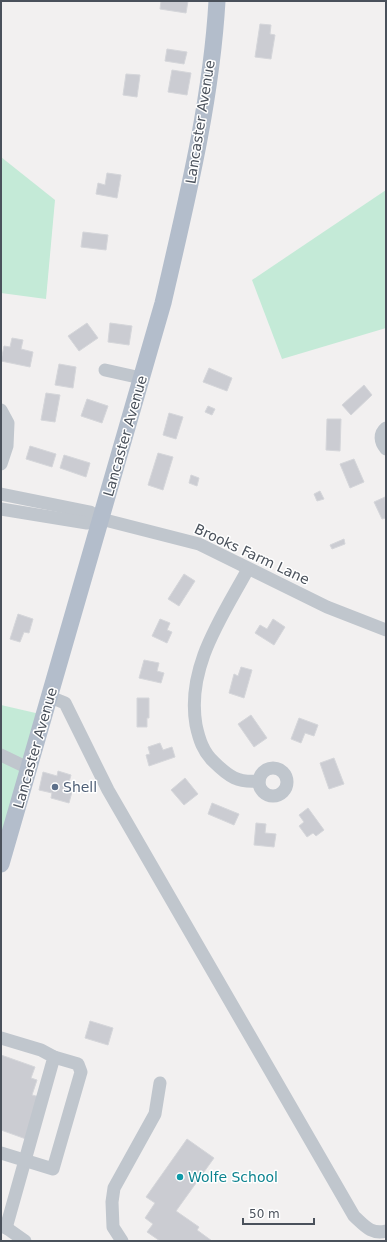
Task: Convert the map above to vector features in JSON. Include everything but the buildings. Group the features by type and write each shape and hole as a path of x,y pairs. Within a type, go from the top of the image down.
{"main road":[{"name":"Lancaster Avenue","path":"1,864 163,303 206,105 217,1"}],"street":[{"path":"105,370 141,378"},
{"path":"1,410 8,422 6,446 1,464"},
{"path":"386,428 381,437 381,442 386,449"},
{"path":"1,494 90,512 101,519"},
{"path":"1,509 87,523 101,519"},
{"name":"Brooks Farm Lane","path":"101,519 199,544 327,607 386,630"},
{"path":"248,569 220,620 200,664 195,683 193,709 198,736 207,755 228,776 248,782 259,781"},
{"path":"50,697 65,703 108,790 354,1216 369,1230 380,1232 386,1231"},
{"path":"1,755 28,768"},
{"path":"1,1038 41,1050 54,1057 78,1064 81,1072 54,1169 1,1153"},
{"path":"25,1241 3,1226 24,1161 54,1057"},
{"path":"122,1241 113,1227 112,1202 114,1188 155,1114 160,1083"}],"green space":[{"path":"1,157 55,200 46,299 1,293"},
{"path":"386,190 386,328 282,359 252,280"},
{"path":"1,705 40,714 1,849"}],"place":[{"name":"Shell","path":"55,787"},
{"name":"Wolfe School","path":"180,1177"}]}
